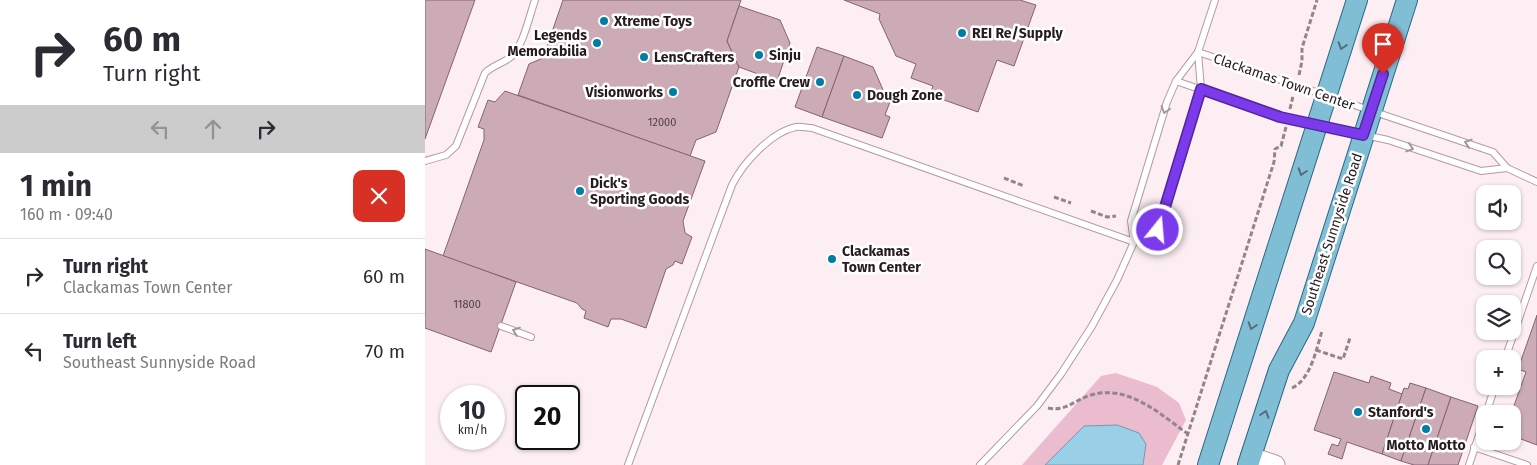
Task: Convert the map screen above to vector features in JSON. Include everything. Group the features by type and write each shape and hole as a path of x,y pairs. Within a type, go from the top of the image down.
{"main road":[{"path":"1208,465 1357,0"},
{"name":"Southeast Sunnyside Road","path":"1250,461 1279,370 1304,323 1407,0"}],"street":[{"path":"1250,461 1275,465"}],"lane":[{"path":"425,161 447,155 456,146 485,72 512,56 518,47 535,0"},
{"name":"Clackamas Town Center","path":"1197,52 1201,89 1158,230 1134,242 1131,221 1167,102 1176,81 1197,52 1215,0"},
{"name":"Clackamas Town Center","path":"1197,52 1493,152 1507,168"},
{"name":"Clackamas Town Center","path":"1176,81 1288,119 1388,140 1481,171 1507,168"},
{"path":"628,465 732,185 748,162 780,134 797,127 812,128 1134,242 1092,326 1061,374 1033,411 980,465"},
{"path":"1507,168 1537,182"},
{"path":"1508,350 1537,266"},
{"path":"501,326 531,337"},
{"path":"1469,465 1476,444"},
{"path":"1475,447 1527,465"}],"path":[{"path":"1178,465 1271,171 1275,149 1281,146 1302,61 1302,48 1317,0"},
{"path":"1004,178 1023,186"},
{"path":"1053,197 1071,203"},
{"path":"1091,211 1107,217 1117,216"},
{"path":"1316,350 1343,359 1350,338"},
{"path":"1059,410 1090,396 1111,393 1147,404 1188,434"}],"shaded area":[{"path":"1116,373 1157,387 1179,403 1186,420 1162,465 1022,465 1101,376"}],"water":[{"path":"1117,425 1139,433 1146,444 1143,465 1045,465 1084,426"}],"building":[{"path":"425,0 475,0 425,139"},
{"path":"563,0 741,0 727,41 739,67 716,132 696,140 690,156 518,95 529,64 543,58"},
{"path":"844,0 1020,0 1036,5 1014,66 997,60 978,112 930,95 933,86 911,78 916,64 896,56 879,19 880,14"},
{"name":"Sinju","path":"739,6 780,20 790,43 777,81 739,67 727,41"},
{"name":"Croffle Crew","path":"817,47 844,56 822,117 795,107"},
{"name":"Dough Zone","path":"844,56 873,67 884,92 882,99 890,102 885,115 890,117 882,138 822,117"},
{"name":"Dick's Sporting Goods","path":"505,91 705,161 683,221 685,233 692,237 682,264 675,261 673,265 666,269 646,328 621,319 611,319 608,327 584,318 586,311 577,303 443,256 484,140 484,129 478,127 488,100 495,102"},
{"path":"425,249 516,282 491,352 425,328"},
{"path":"1537,315 1537,445 1521,439 1521,405 1514,405 1518,395 1521,395 1521,386 1526,372 1521,370 1521,360"},
{"name":"Stanford's","path":"1334,372 1369,383 1371,376 1391,383 1389,389 1402,394 1382,454 1347,442 1342,459 1328,454 1332,444 1338,446 1341,439 1314,430"},
{"path":"1410,383 1426,388 1401,461 1382,454 1404,388 1408,389"},
{"name":"Motto Motto","path":"1426,388 1451,397 1428,465 1414,465 1401,461"},
{"path":"1451,397 1476,405 1476,412 1458,465 1428,465"}],"place":[{"name":"Xtreme Toys","path":"604,21"},
{"name":"REI Re/Supply","path":"962,33"},
{"name":"Legends Memorabilia","path":"597,43"},
{"name":"Sinju","path":"759,55"},
{"name":"LensCrafters","path":"644,57"},
{"name":"Croffle Crew","path":"820,82"},
{"name":"Visionworks","path":"673,92"},
{"name":"Dough Zone","path":"857,95"},
{"name":"Dick's Sporting Goods","path":"580,191"},
{"name":"Clackamas Town Center","path":"832,259"},
{"name":"Stanford's","path":"1358,412"},
{"name":"Motto Motto","path":"1426,429"}],"route":[{"path":"1158,230 1201,89 1280,117 1363,135 1383,74"}]}
